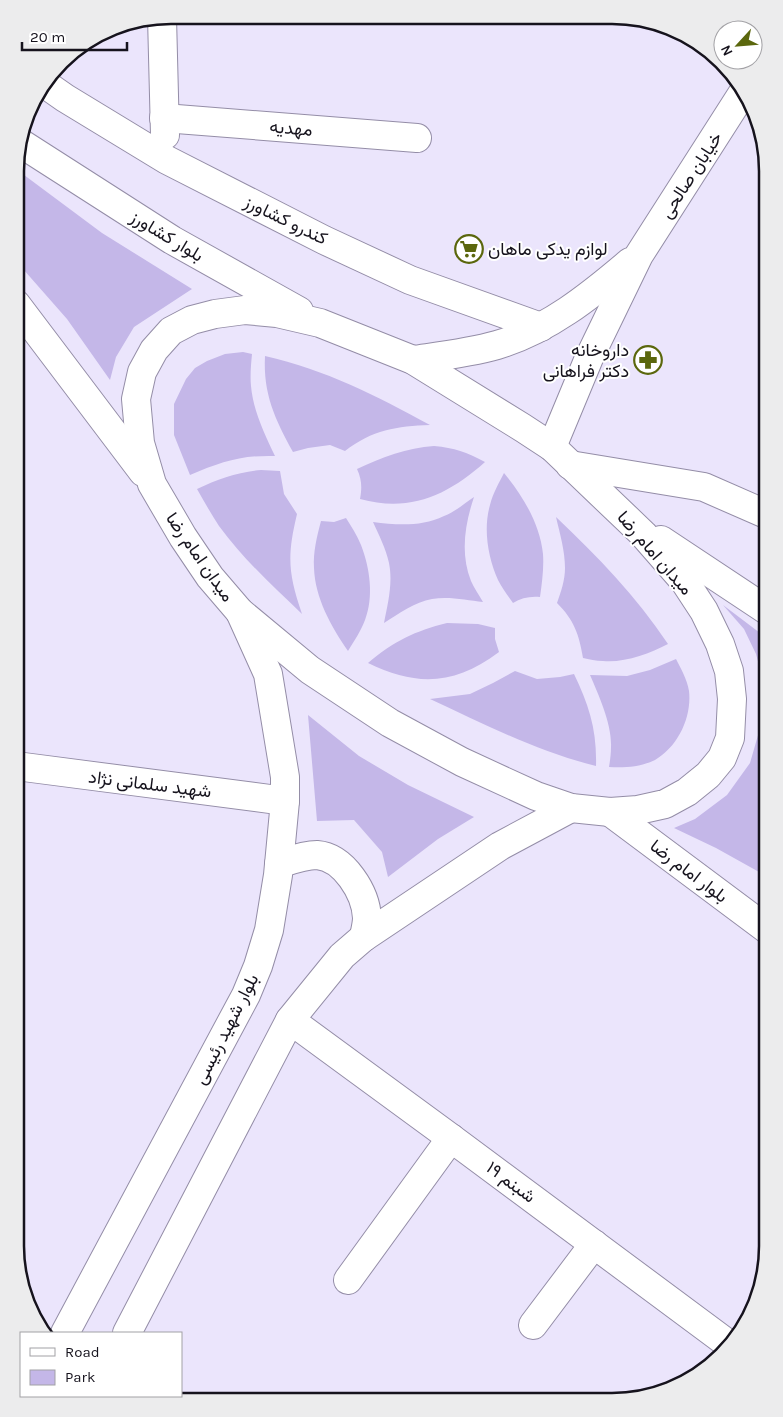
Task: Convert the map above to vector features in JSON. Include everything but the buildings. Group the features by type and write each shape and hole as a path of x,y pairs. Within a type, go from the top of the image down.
{"main road":[{"path":"162,24 167,160"},
{"name":"کندرو کشاورز","path":"50,87 167,160 324,240 410,280 541,327"},
{"name":"خیابان صالحی","path":"639,255 739,98"},
{"name":"مهدیه","path":"164,118 417,138"},
{"name":"بلوار کشاورز","path":"26,147 172,240 320,322"},
{"path":"413,360 498,345 541,327 590,296 639,255"},
{"path":"639,255 588,358 561,456 704,487 759,511"},
{"name":"میدان امام رضا","path":"245,310 277,313 320,322 413,360 523,428 561,456 643,534 685,582 704,611 720,644 729,670 732,718 730,738 722,758 708,775 687,792 665,804 638,810 610,812 572,808 536,796 462,762 390,723 310,670 240,612 210,577 183,537 152,484 140,443 136,399 142,372 154,350 171,331 192,320 215,314 245,310"},
{"path":"24,315 152,484"},
{"path":"620,513 759,605"},
{"name":"بلوار شهید رئیسی","path":"66,1332 246,995 258,966 269,930 279,864 285,801 285,777 268,674 240,612"},
{"name":"شهید سلمانی نژاد","path":"24,767 285,801"},
{"path":"127,1332 290,1020 342,956 364,938 500,846 572,808"},
{"name":"بلوار امام رضا","path":"610,812 759,923"},
{"path":"279,864 302,857 318,855 333,860 349,875 364,900 367,919 364,938"},
{"name":"شبنم ۱۹","path":"290,1020 724,1341"},
{"path":"348,1280 452,1138"},
{"path":"533,1325 594,1244"}],"green space":[{"path":"24,175 102,233 192,289 134,327 116,357 110,380 67,319 24,270"},
{"path":"243,352 252,354 251,382 254,404 275,456 231,460 190,475 174,435 174,404 186,379 195,368 225,354"},
{"path":"265,356 309,368 350,384 430,425 396,428 375,434 345,451 330,445 293,452 276,417 268,394"},
{"path":"434,446 460,451 485,462 457,484 427,498 395,504 360,499 361,484 357,469 395,454"},
{"path":"261,470 280,471 284,494 297,514 290,553 290,564 302,614 238,550 219,526 197,489 244,472"},
{"path":"504,473 530,511 538,532 543,554 540,597 526,598 513,603 501,586 494,571 489,553 487,533 490,505 494,492"},
{"path":"474,497 466,528 465,549 471,581 483,602 451,598 432,599 401,612 384,623 389,593 390,570 386,553 373,522 418,524 427,522 452,512"},
{"path":"556,517 616,578 656,626 668,644 645,654 619,661 600,661 583,658 575,628 568,615 557,603 564,581 565,568"},
{"path":"346,518 361,545 370,582 368,611 348,651 330,622 321,601 315,579 314,562 321,521 334,522"},
{"path":"723,605 759,632 759,665 756,654 744,629"},
{"path":"447,623 478,624 495,628 495,639 499,652 467,671 435,679 403,676 368,663 405,638"},
{"path":"676,659 684,674 689,691 686,721 677,739 655,760 632,766 609,767 611,738 604,710 590,675 627,676 650,670"},
{"path":"515,671 537,679 574,674 591,718 595,741 596,766 532,745 430,699 470,694"},
{"path":"308,715 359,756 408,785 474,817 438,839 388,877 382,852 354,820 317,821"},
{"path":"759,732 759,872 716,848 674,828 695,819 727,795 750,763"}],"place":[{"name":"لوازم یدکی ماهان","path":"469,249"},
{"name":"داروخانه دکتر فراهانی","path":"648,360"}]}
